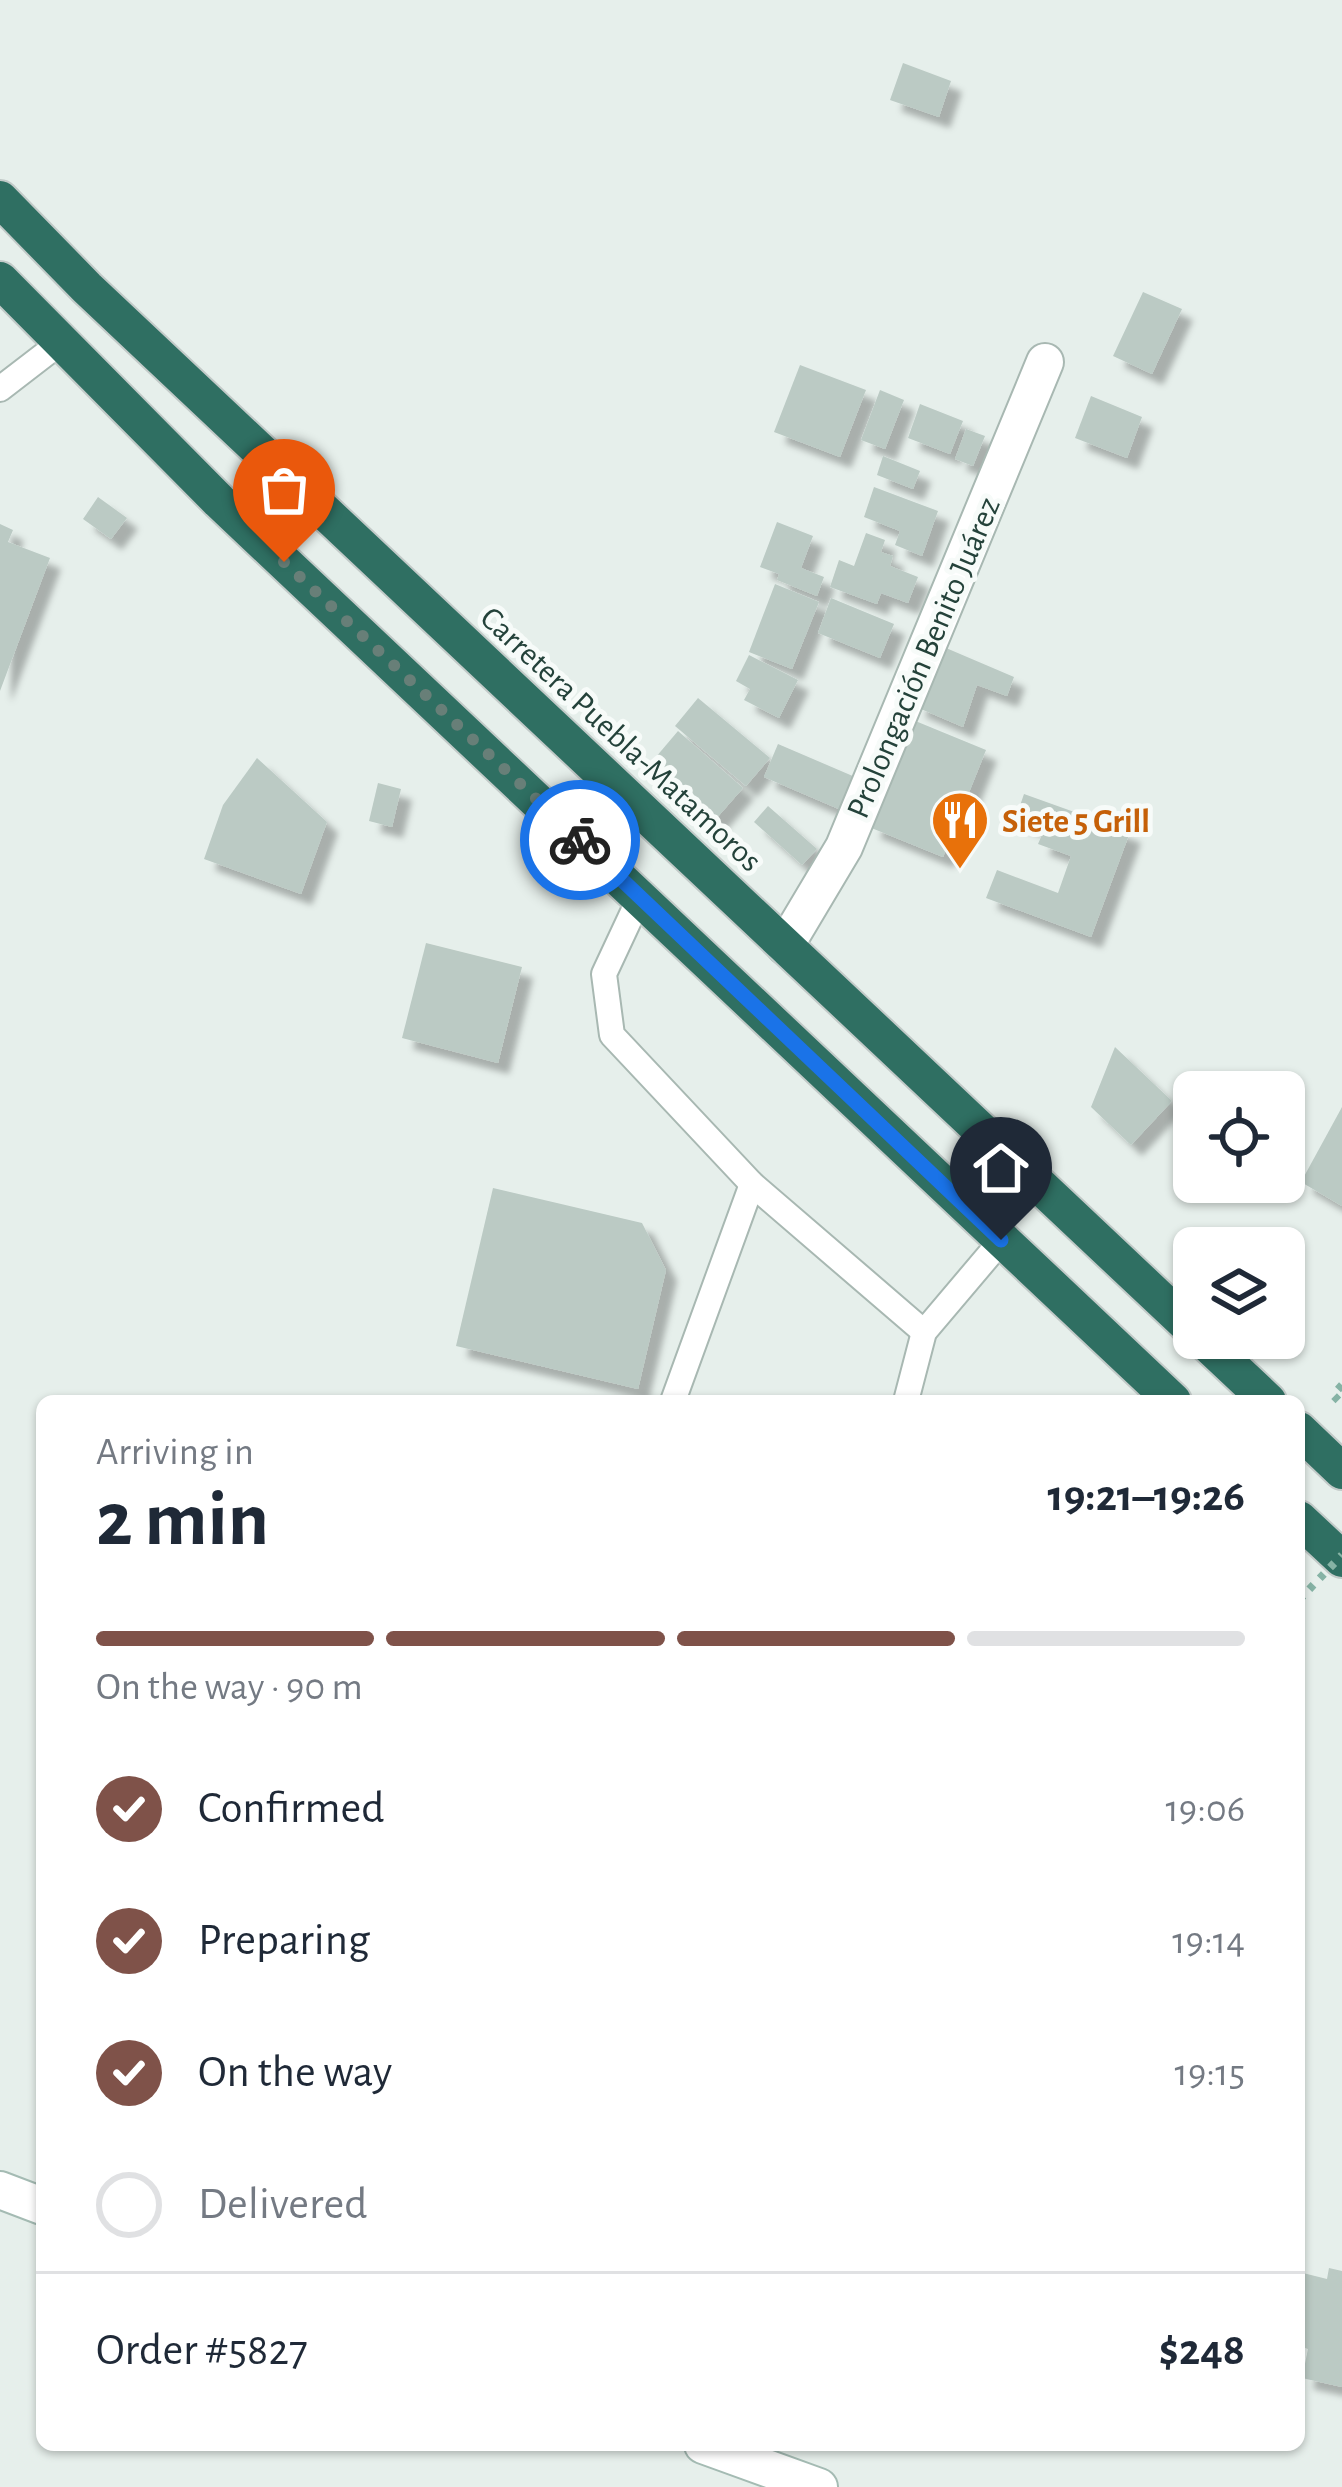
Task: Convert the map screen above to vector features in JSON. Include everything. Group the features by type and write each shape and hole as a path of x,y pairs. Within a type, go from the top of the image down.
{"highway":[{"name":"Carretera Puebla-Matamoros","path":"0,199 87,288 1173,1311"},
{"path":"0,280 219,501 1167,1395"},
{"path":"1223,1359 1262,1395"},
{"path":"1305,1436 1342,1471"},
{"path":"1305,1524 1342,1557"}],"street":[{"name":"Prolongación Benito Juárez","path":"785,946 844,847 1045,362"},
{"path":"0,2190 36,2204"},
{"path":"720,2451 819,2487"}],"lane":[{"path":"0,389 62,342"},
{"path":"640,897 604,974 612,1035 752,1184 924,1332"},
{"path":"675,1395 752,1184"},
{"path":"908,1395 924,1332 1001,1240"}],"path":[{"path":"1342,1385 1333,1395 1342,1404"},
{"path":"1305,1594 1342,1557"}],"building":[{"path":"903,63 951,81 939,117 890,100"},
{"path":"1143,292 1182,309 1152,374 1113,356"},
{"path":"800,365 866,390 840,457 774,432"},
{"path":"880,390 904,400 885,449 861,440"},
{"path":"1091,396 1142,417 1127,458 1075,438"},
{"path":"920,404 963,421 950,454 908,438"},
{"path":"966,429 985,436 973,466 955,459"},
{"path":"883,456 920,471 913,489 877,475"},
{"path":"874,487 938,511 922,556 895,545 900,531 864,517"},
{"path":"98,497 127,518 111,539 83,519"},
{"path":"777,522 813,536 801,568 824,577 817,596 777,580 779,574 760,567"},
{"path":"0,524 13,530 8,542 50,558 0,691"},
{"path":"866,533 885,540 881,552 893,556 890,566 918,577 908,603 881,593 877,604 830,587 839,560 854,566"},
{"path":"775,584 819,602 792,669 749,652"},
{"path":"831,598 894,624 880,658 818,633"},
{"path":"939,645 1014,677 1007,696 977,685 963,727 914,706"},
{"path":"749,655 798,680 779,718 744,700 750,689 736,681"},
{"path":"698,698 770,758 746,786 675,726"},
{"path":"913,720 986,750 943,857 869,827"},
{"path":"678,731 743,788 714,821 650,764"},
{"path":"778,744 855,777 841,810 764,777"},
{"path":"257,758 327,822 301,894 204,859 223,805"},
{"path":"378,783 401,789 392,827 369,821"},
{"path":"1024,794 1130,832 1091,937 986,898 997,870 1058,893 1071,856 1038,844 1044,830 1015,820"},
{"path":"768,806 817,849 802,865 754,822"},
{"path":"426,943 522,967 498,1063 402,1038"},
{"path":"1115,1047 1172,1101 1131,1145 1091,1107"},
{"path":"1342,1107 1342,1206 1305,1184 1305,1175"},
{"path":"493,1188 642,1223 666,1270 638,1389 456,1346"},
{"path":"1329,2268 1342,2271 1342,2387 1305,2379 1305,2274 1327,2279"}],"way so far":[{"path":"284,562 580,840"}],"place":[{"name":"Siete 5 Grill","path":"960,871"}],"route":[{"path":"580,840 1001,1240"}]}
